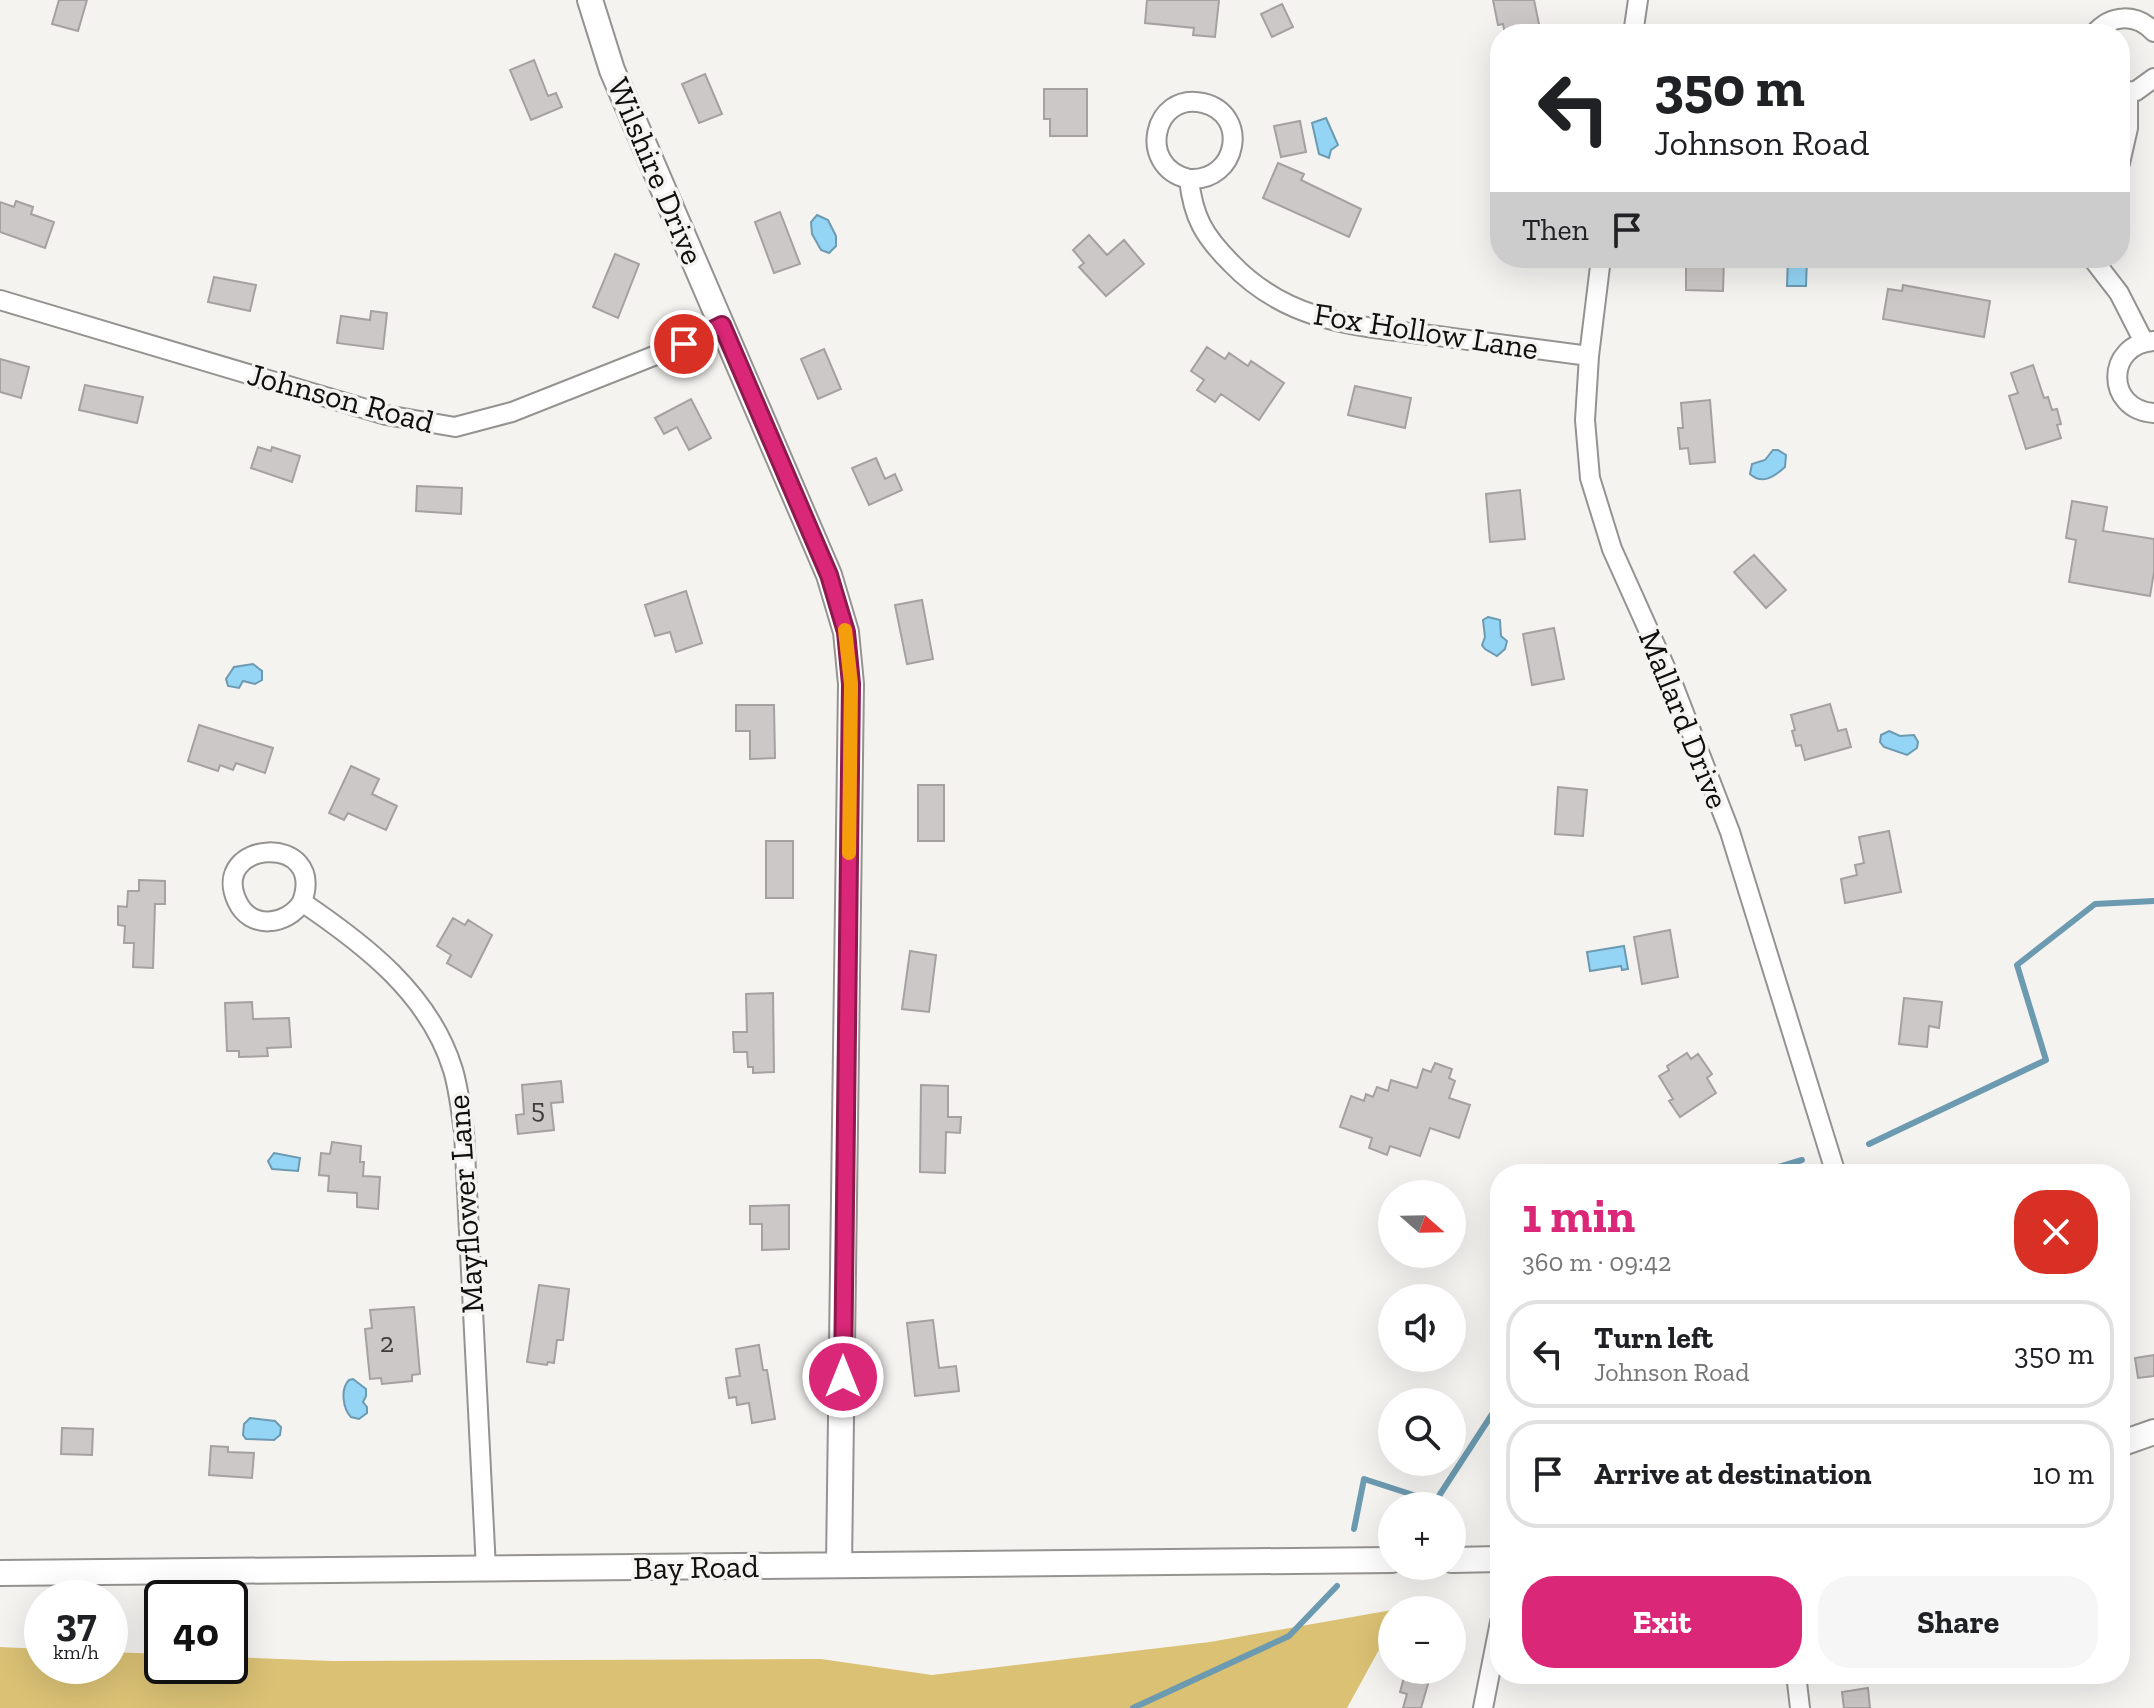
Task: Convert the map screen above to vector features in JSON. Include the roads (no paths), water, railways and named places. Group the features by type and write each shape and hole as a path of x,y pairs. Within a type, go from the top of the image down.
{"street":[{"name":"Wilshire Drive","path":"590,0 612,70 829,575 846,632 851,684 839,1565"},
{"path":"1634,24 1638,0"},
{"path":"2105,24 2127,18 2141,21 2154,32"},
{"path":"2130,91 2142,88 2154,78"},
{"path":"1201,102 1215,107 1226,117 1232,131 1233,146 1218,172 1204,178 1189,179 1175,174 1163,163 1157,150 1156,134 1161,120 1172,109 1185,103 1201,102"},
{"name":"Fox Hollow Lane","path":"1189,179 1196,216 1218,249 1252,283 1308,315 1361,326 1589,356"},
{"name":"Mallard Drive","path":"1600,268 1585,420 1590,478 1612,549 1674,687 1730,832 1833,1164"},
{"path":"2100,268 2149,341 2131,348 2122,359 2117,380 2121,394 2130,405 2142,412 2154,413"},
{"name":"Johnson Road","path":"0,300 386,415 455,427 512,412 684,344 722,325"},
{"name":"Mayflower Lane","path":"302,902 345,931 389,970 429,1019 453,1070 464,1132 486,1569"},
{"path":"2130,1440 2154,1432"},
{"path":"1466,1560 1490,1559"},
{"name":"Bay Road","path":"0,1573 1378,1560"},
{"path":"1483,1708 1490,1673"},
{"path":"1797,1684 1800,1708"}],"water":[{"path":"1326,118 1338,145 1331,150 1329,158 1319,154 1312,123"},
{"path":"817,215 828,220 836,236 836,246 829,253 821,250 812,234 811,222"},
{"path":"1788,268 1807,268 1806,286 1787,286"},
{"path":"1773,450 1786,455 1785,467 1768,478 1759,479 1750,474 1752,464 1765,460"},
{"path":"1488,617 1500,620 1501,636 1507,641 1505,649 1497,656 1482,645 1485,637 1483,620"},
{"path":"253,664 262,671 262,680 255,684 243,681 239,688 228,686 226,679 234,667"},
{"path":"1889,731 1900,736 1914,735 1917,748 1907,755 1884,747 1880,742 1881,735"},
{"path":"1624,946 1628,969 1622,970 1621,966 1590,971 1587,952"},
{"path":"274,1153 300,1158 298,1171 272,1169 268,1161"},
{"path":"353,1379 366,1389 363,1402 367,1413 359,1419 348,1413 344,1399 344,1388"},
{"path":"250,1418 275,1421 281,1427 280,1435 274,1440 246,1439 243,1435 244,1424"}],"waterway":[{"path":"1869,1144 2046,1060 2017,965 2095,904 2154,901"},
{"path":"1788,1164 1802,1160"},
{"path":"1354,1529 1364,1479 1435,1502 1490,1417"},
{"path":"1133,1708 1289,1636 1337,1586"}]}
